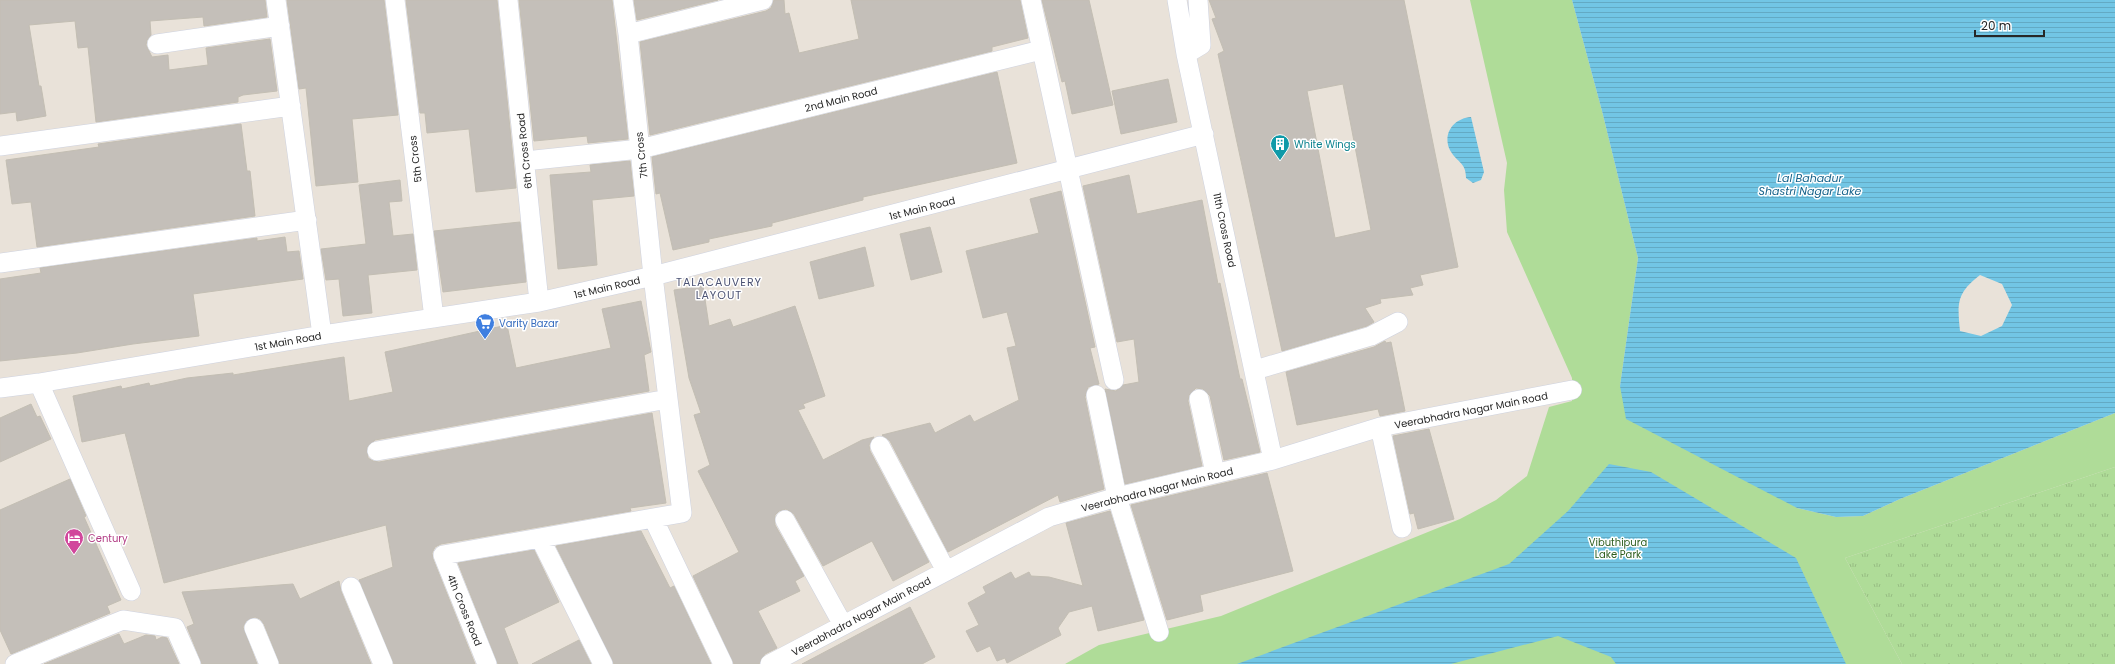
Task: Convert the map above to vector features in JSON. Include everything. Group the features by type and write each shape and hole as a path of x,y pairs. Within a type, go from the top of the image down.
{"street":[{"path":"276,0 322,335"},
{"name":"5th Cross","path":"395,0 434,318"},
{"name":"6th Cross Road","path":"508,0 539,302"},
{"name":"7th Cross","path":"623,0 628,34 653,276 682,513 653,518"},
{"path":"628,34 741,3 763,0"},
{"path":"1031,0 1114,380"},
{"name":"11th Cross Road","path":"1176,0 1186,54 1255,370 1273,460"},
{"path":"1186,54 1202,45 1198,0"},
{"path":"157,44 280,26"},
{"name":"2nd Main Road","path":"525,161 640,149 1041,50"},
{"path":"0,146 291,106"},
{"name":"1st Main Road","path":"0,388 39,383 322,335 539,302 653,276 1204,134"},
{"path":"0,263 307,220"},
{"path":"1255,370 1370,336 1398,322"},
{"path":"39,383 131,591"},
{"name":"Veerabhadra Nagar Main Road","path":"770,664 1049,517 1117,497 1273,460 1380,427 1572,390"},
{"path":"1096,395 1117,497 1159,632"},
{"path":"377,451 668,399"},
{"path":"1198,399 1215,473"},
{"path":"1380,427 1402,528"},
{"path":"880,446 946,571"},
{"path":"603,664 540,538 653,518 723,664"},
{"path":"785,520 843,625"},
{"name":"4th Cross Road","path":"487,664 443,555 540,538"},
{"path":"351,587 383,664"},
{"path":"15,664 123,620 175,628 191,664"},
{"path":"254,628 269,664"}],"green space":[{"name":"Vibuthipura Lake Park","path":"1470,0 1572,0 1602,111 1638,258 1620,386 1797,508 1836,517 1863,516 1900,499 2115,413 2115,467 1845,558 1902,664 1065,664 1099,645 1221,616 1460,519 1496,500 1527,476 1549,407 1572,401 1572,378 1507,232 1504,190 1507,163"},
{"path":"2115,467 2115,664 1902,664 1845,558"}],"water":[{"name":"Lal Bahadur Shastri Nagar Lake","path":"1572,0 2115,0 2115,413 1900,499 1863,516 1836,517 1797,508 1626,419 1620,386 1638,258 1602,111","holes":["1980,275 2002,284 2012,305 2002,326 1981,336 1960,331 1960,299 1972,281"]},
{"path":"1471,117 1484,172 1481,180 1473,183 1466,178 1464,168 1451,153 1448,142 1449,131 1455,123"},
{"path":"1609,464 1651,472 1796,558 1846,664 1616,664 1611,657 1558,636 1451,664 1237,664 1509,564 1568,511"}],"building":[{"path":"0,0 265,0 267,17 204,26 203,17 150,21 151,35 147,40 146,45 152,57 168,55 169,70 208,65 206,48 270,39 277,91 243,95 238,97 238,102 96,122 88,47 78,48 75,21 29,25 39,86 41,86 46,116 17,121 16,112 0,114"},
{"path":"287,0 384,0 398,115 352,119 358,182 316,186 306,88 299,89"},
{"path":"406,0 497,0 516,188 476,192 469,129 427,133 425,113 420,113"},
{"path":"519,0 612,0 628,139 588,143 587,136 534,141"},
{"path":"634,0 718,0 637,20"},
{"path":"774,0 784,0 785,14 789,13 799,53 859,39 851,0 1020,0 1028,38 992,47 992,51 650,135 640,42 766,11 771,8"},
{"path":"1042,0 1089,0 1113,105 1072,114 1065,81 1062,82"},
{"name":"White Wings","path":"1209,0 1404,0 1458,267 1420,275 1423,285 1410,288 1413,295 1380,299 1381,303 1365,308 1374,322 1367,326 1282,351 1218,54 1224,51 1212,19 1216,18","holes":["1343,84 1371,230 1335,238 1307,91"]},
{"path":"997,72 1017,163 863,197 863,200 772,223 772,226 709,239 709,242 673,250 660,193 656,194 652,157"},
{"path":"1168,79 1177,122 1121,134 1112,91"},
{"path":"241,124 247,171 250,171 255,216 37,247 31,202 12,204 6,160 99,147 98,144"},
{"path":"630,161 634,196 592,200 597,265 558,269 550,175 591,172 590,165"},
{"path":"1129,175 1137,214 1202,200 1218,284 1220,283 1240,379 1242,379 1260,452 1224,460 1210,396 1203,389 1196,388 1189,395 1188,401 1202,466 1125,484 1105,389 1116,391 1123,385 1139,382 1134,339 1117,342 1083,186"},
{"path":"400,180 402,201 389,202 393,236 413,234 417,270 368,275 372,313 343,316 339,279 326,280 321,249 366,244 359,185"},
{"path":"1061,191 1095,347 1090,348 1099,384 1088,387 1085,397 1104,489 1060,502 1058,495 948,552 890,441 882,435 930,423 935,433 970,415 974,422 1019,400 1007,348 1016,346 1007,312 983,318 966,251 1039,233 1030,199"},
{"path":"520,222 526,282 443,292 434,231"},
{"path":"930,227 942,272 911,280 900,234"},
{"path":"285,237 287,252 299,251 303,279 193,294 199,336 77,353 0,361 0,279 41,273 40,268 257,238 257,241"},
{"path":"865,247 874,286 819,299 810,262"},
{"path":"703,286 709,326 730,319 733,327 795,306 825,396 803,404 805,408 798,410 823,460 862,440 874,437 869,445 870,451 929,562 893,581 872,541 823,566 794,514 786,509 779,511 775,515 775,525 804,576 795,581 800,591 758,611 777,648 765,654 759,664 734,664 693,576 739,552 698,471 710,465 694,415 701,413 689,378 674,290"},
{"path":"641,301 651,352 644,355 649,391 375,440 367,447 368,458 379,462 652,413 666,503 630,508 631,511 441,544 435,547 432,553 433,559 475,664 394,664 359,580 393,567 386,525 164,583 125,433 82,442 73,396 121,386 122,389 149,383 150,386 187,378 233,373 233,375 344,357 349,401 393,392 385,352 507,325 516,368 611,348 602,309"},
{"path":"1385,341 1386,343 1391,342 1405,411 1380,416 1378,409 1297,425 1286,372 1374,347"},
{"path":"31,404 37,417 40,416 51,439 0,462 0,418"},
{"path":"1429,429 1454,519 1418,529 1414,513 1410,514 1393,436"},
{"path":"1267,473 1293,571 1200,595 1203,611 1167,620 1131,505"},
{"path":"70,479 86,516 84,517 121,600 107,606 110,613 11,654 0,630 0,510"},
{"path":"1110,511 1144,620 1098,631 1092,606 1069,612 1058,628 1061,635 1007,663 1005,658 997,661 990,646 977,652 966,631 979,625 968,603 986,593 983,587 1011,572 1015,579 1029,572 1031,576 1049,577 1083,586 1066,523"},
{"path":"641,531 670,588 674,586 711,664 614,664 556,546"},
{"path":"534,550 559,602 504,628 518,664 498,664 458,563"},
{"path":"339,581 341,591 371,664 280,664 264,624 260,619 255,617 246,621 243,627 257,664 202,664 187,627 194,624 182,592 293,584 300,599"},
{"path":"910,607 935,657 922,664 802,664"},
{"path":"119,634 124,644 146,635 155,636 156,640 162,637 167,638 179,664 44,664"},
{"path":"579,640 591,664 532,664"}],"place":[{"name":"White Wings","path":"1280,161"},
{"name":"Varity Bazar","path":"485,340"},
{"name":"Century","path":"74,555"}],"district":[{"name":"TALACAUVERY LAYOUT","path":"719,288"}]}
